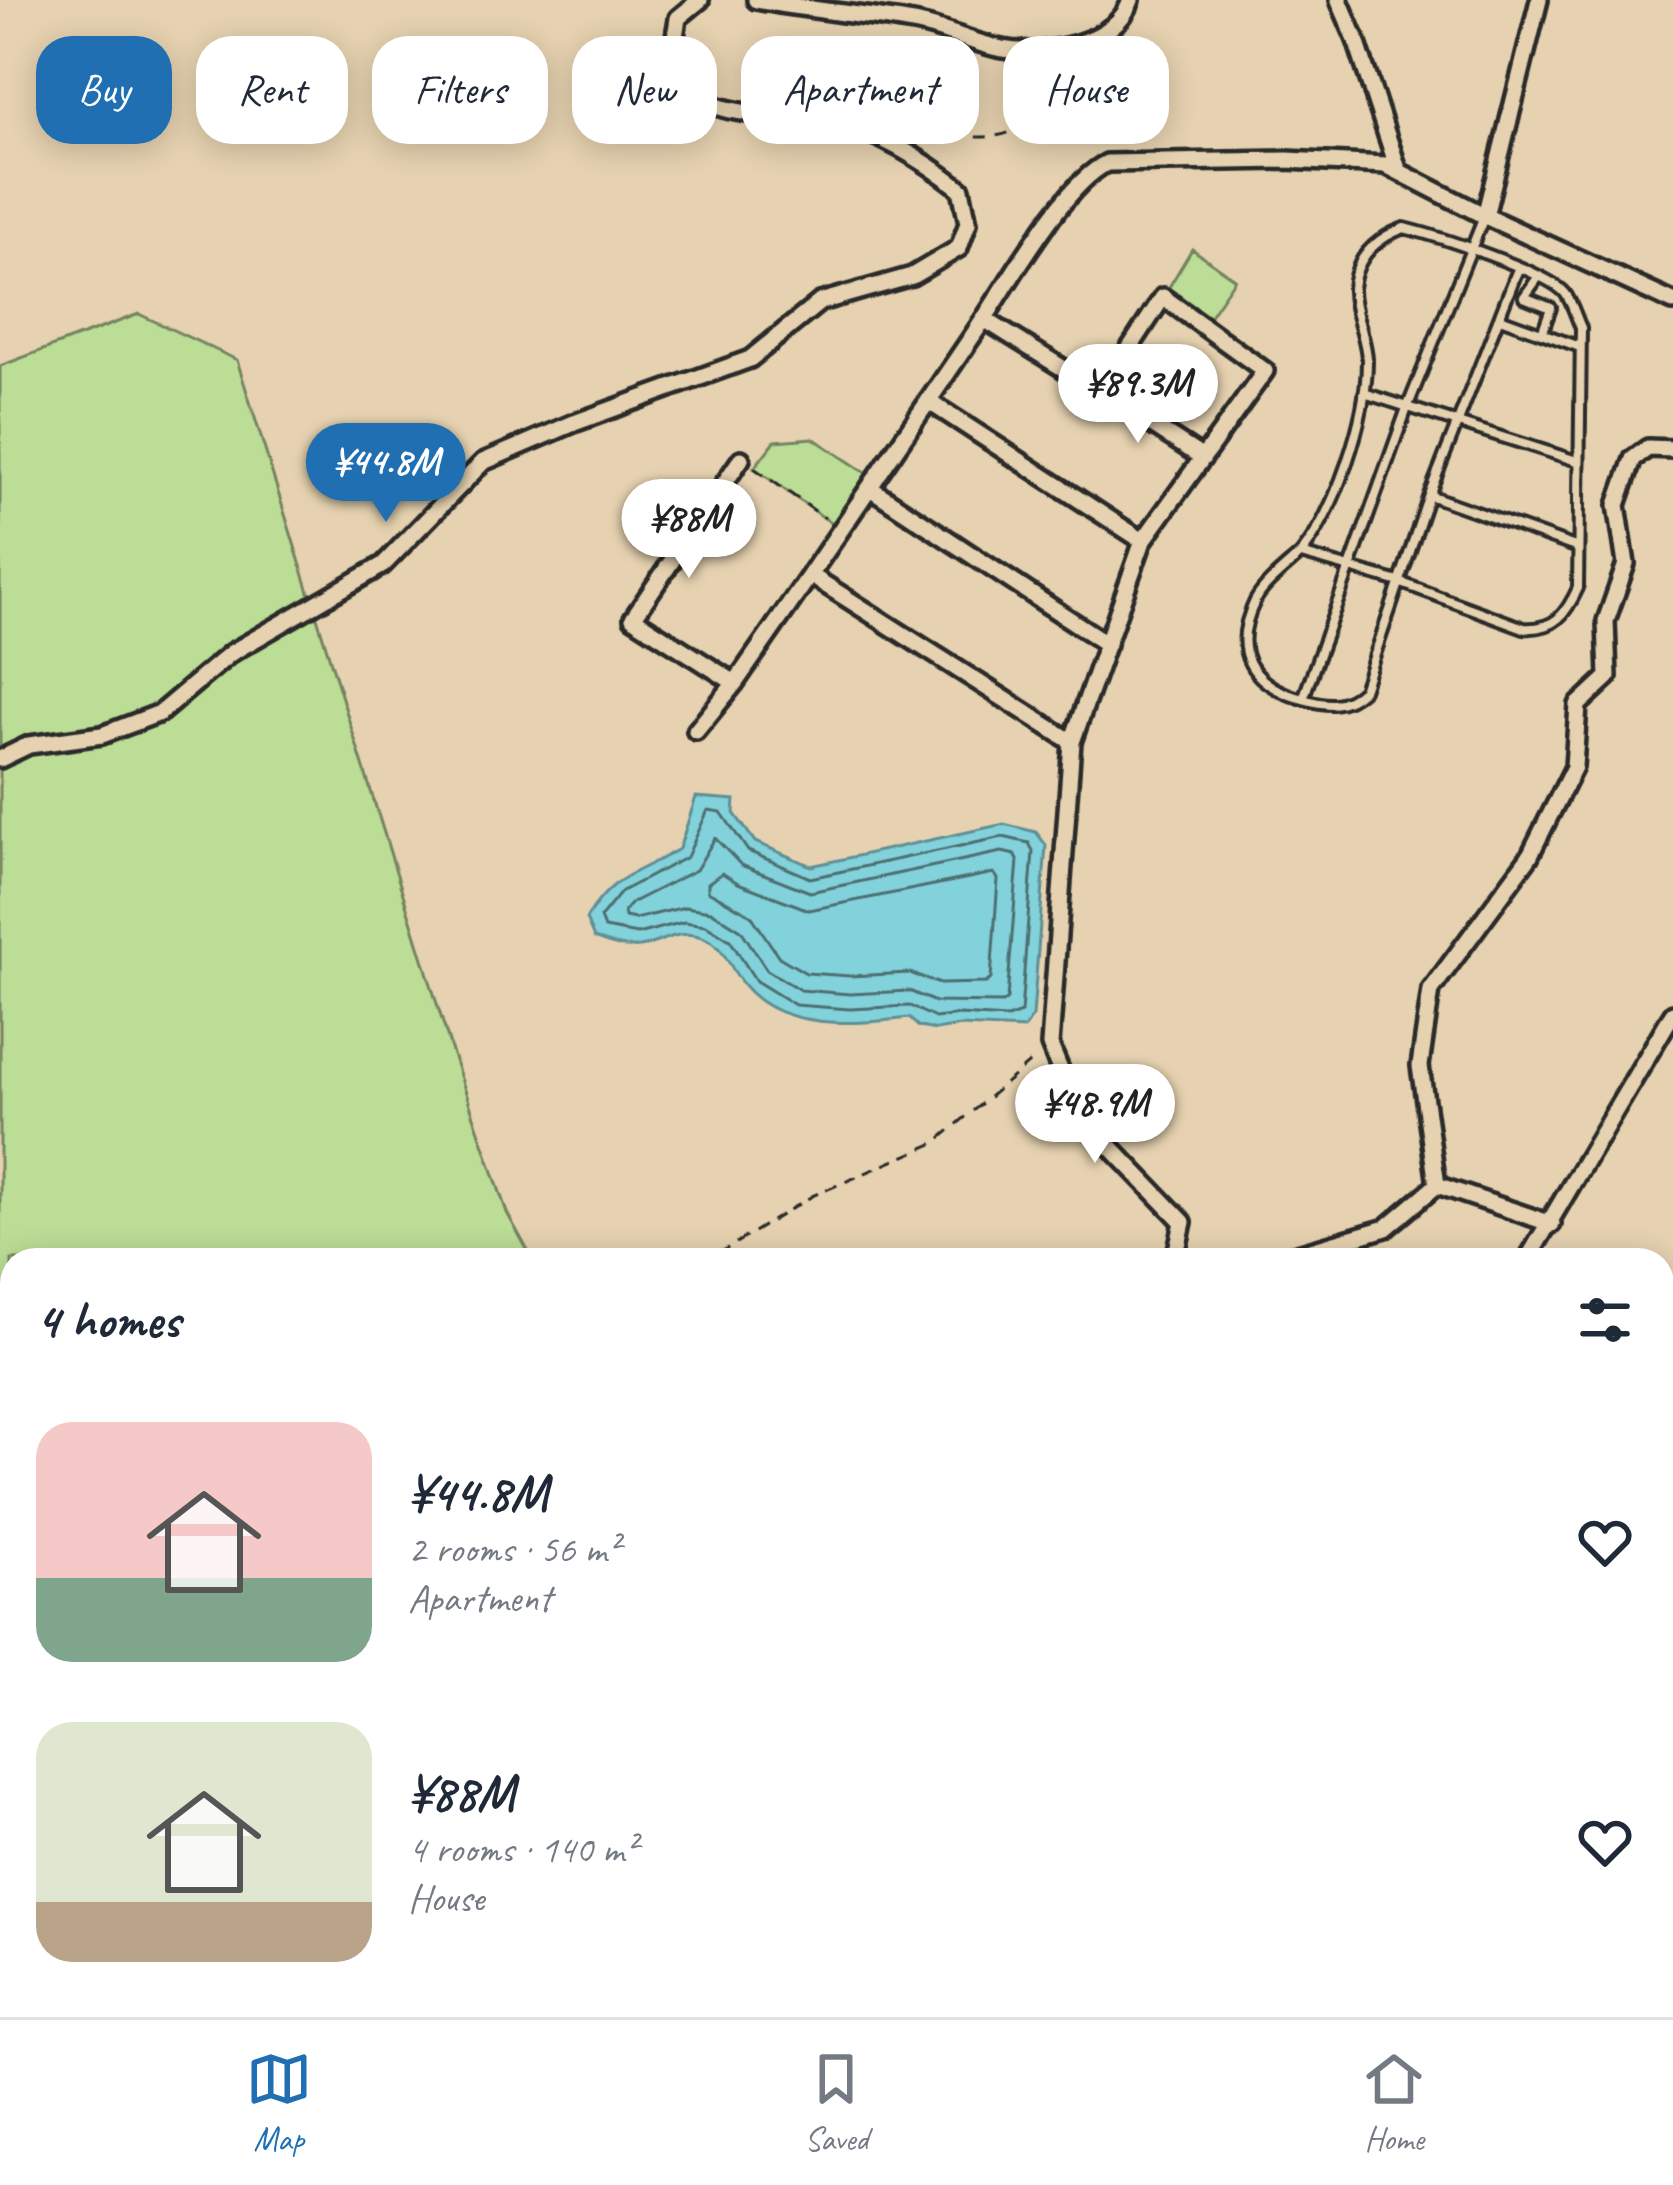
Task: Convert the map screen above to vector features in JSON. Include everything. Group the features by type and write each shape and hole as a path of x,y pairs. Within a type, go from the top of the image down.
{"street":[{"path":"0,759 28,746 102,735 160,713 230,653 383,566 483,463 574,423 750,359 820,302 912,276 959,248 968,223 961,189 920,158 838,122 755,115 698,99 675,72 674,46 678,18 700,0"},
{"path":"756,0 917,23 1006,50 1054,48 1098,37 1126,16 1131,0"},
{"path":"1339,0 1398,169"},
{"path":"1485,216 1540,0"},
{"path":"696,731 735,683 1069,196 1092,170 1107,164 1287,160 1386,165 1673,302"},
{"path":"1101,392 1163,297 1265,371 1143,541 1072,742 1051,1045 1070,1094 1110,1146 1183,1222 1177,1248"},
{"path":"984,319 1203,458"},
{"path":"928,400 1143,541"},
{"path":"1438,1185 1420,1066 1431,989 1529,857 1574,767 1578,705 1608,677 1606,621 1626,565 1618,505 1633,459 1648,448 1673,448"},
{"path":"735,683 633,619 741,459"},
{"path":"869,488 1107,644"},
{"path":"810,575 1072,742"},
{"path":"1535,1248 1673,1012"},
{"path":"1438,1185 1552,1224"},
{"path":"1318,1248 1386,1228 1438,1185"}],"lane":[{"path":"1303,699 1407,408 1485,216"},
{"path":"1301,554 1399,582 1524,628 1542,629 1566,614 1578,588 1581,328 1564,291 1539,276 1518,268 1468,249 1405,228 1381,236 1366,252 1353,291 1367,356 1364,393 1321,529 1256,598 1243,648 1256,677 1281,694 1340,705 1363,690 1399,582 1429,495 1518,268"},
{"path":"1539,276 1524,297 1552,308 1542,333"},
{"path":"1500,318 1580,347"},
{"path":"1364,393 1577,461"},
{"path":"1429,495 1578,548"}],"path":[{"path":"741,459 841,530"},
{"path":"728,1248 812,1196 934,1143 1051,1045"}],"green space":[{"path":"1192,249 1235,279 1203,326 1163,297"},
{"path":"139,314 237,360 452,1052 507,1213 526,1248 0,1248 0,366"},
{"path":"813,438 875,479 841,530 754,468 775,441"}],"water":[{"path":"696,797 735,800 734,813 755,842 811,866 1004,824 1036,832 1046,845 1033,1016 1024,1029 960,1026 936,1030 919,1027 909,1018 820,1021 778,1010 759,999 721,951 702,937 678,935 634,947 594,938 586,919 596,904 626,876 679,849"}]}
